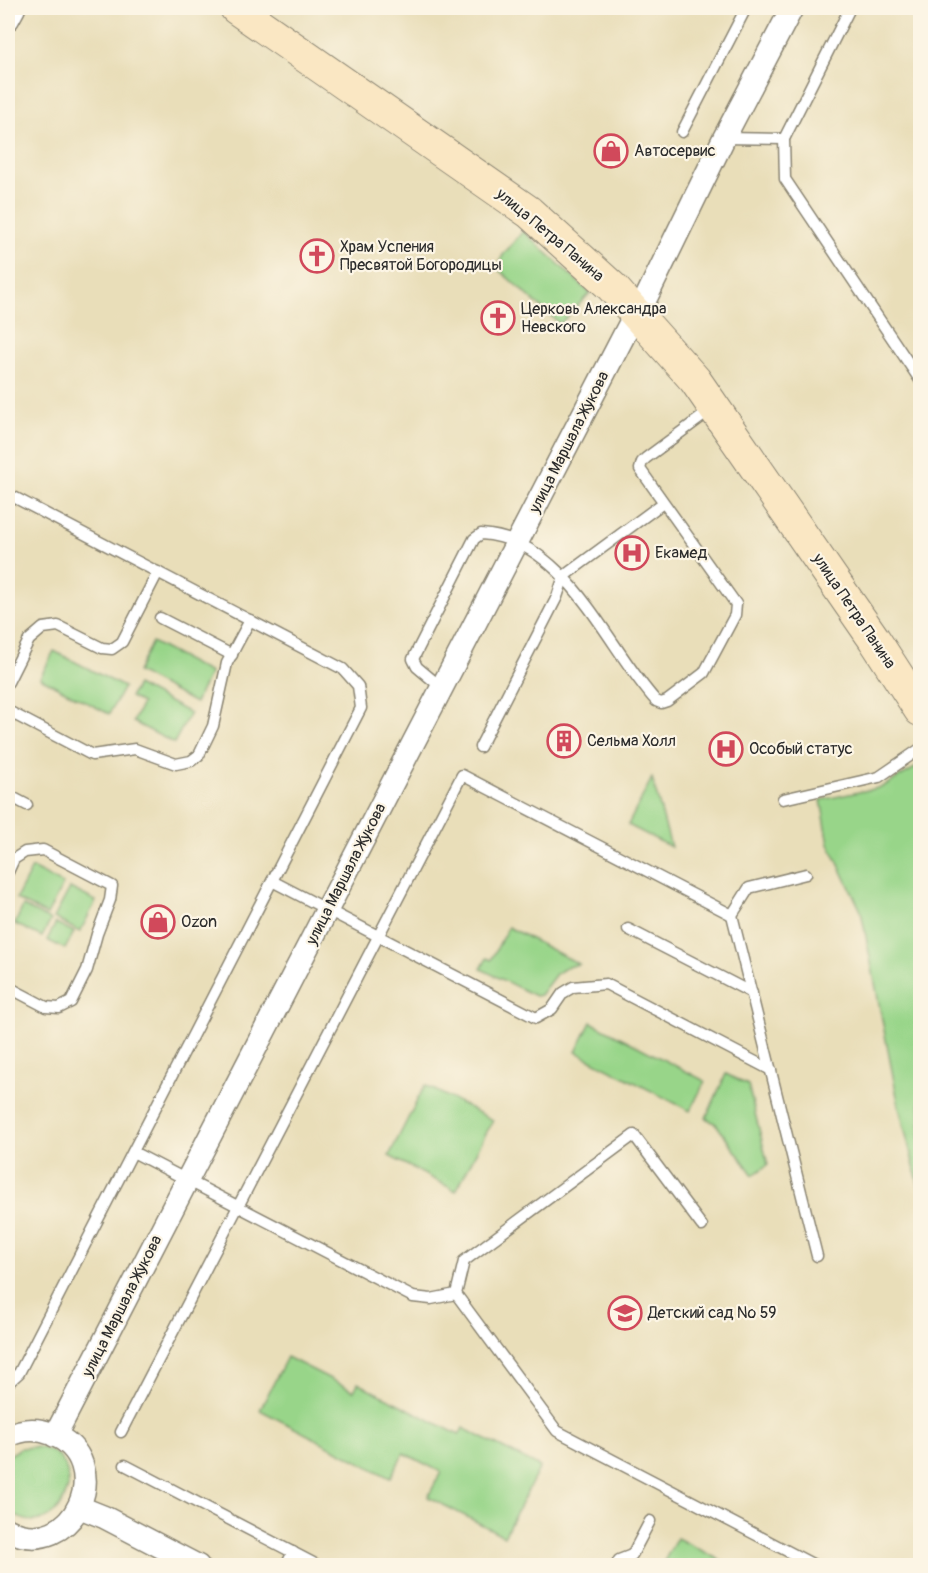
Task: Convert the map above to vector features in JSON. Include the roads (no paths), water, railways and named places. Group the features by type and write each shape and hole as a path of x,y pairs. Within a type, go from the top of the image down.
{"main road":[{"name":"улица Петра Панина","path":"236,8 529,212 612,287 695,380 921,710"}],"street":[{"path":"8,19 14,8"},
{"name":"улица Маршала Жукова","path":"55,1436 636,312 646,298 724,138 792,8"},
{"path":"8,1436 31,1430 55,1436 72,1449 82,1467 85,1487 79,1507 66,1523 48,1534 28,1536 8,1530"},
{"path":"79,1507 104,1517 198,1566"}],"lane":[{"path":"682,132 746,8"},
{"path":"850,8 784,139 785,179 921,380"},
{"path":"724,138 784,139"},
{"path":"442,688 417,667 413,659 477,535 485,534 518,542 564,576 656,701 661,703 667,700 704,673 735,615 736,604 640,469 642,462 714,408"},
{"path":"8,494 343,669 358,686 361,708 19,1373 8,1383"},
{"path":"480,747 557,597 564,576 663,503"},
{"path":"8,682 29,640 43,628 58,626 102,648 112,650 122,642 158,572"},
{"path":"160,618 231,655"},
{"path":"8,711 92,755 135,749 176,764 190,761 199,755 213,726 227,663 250,620"},
{"path":"783,799 879,777 921,749"},
{"path":"121,1432 462,775 732,915"},
{"path":"8,795 27,805"},
{"path":"8,872 14,859 25,852 43,850 112,886 110,900 87,970 71,1002 59,1008 46,1007 8,989"},
{"path":"806,874 749,888 732,915 817,1256"},
{"path":"272,881 536,1018 552,1009 563,993 573,987 606,984 771,1070"},
{"path":"628,929 752,993"},
{"path":"456,1294 464,1261 634,1135 702,1226"},
{"path":"133,1152 413,1296 430,1299 456,1294"},
{"path":"456,1294 557,1431 816,1566"},
{"path":"125,1465 319,1566"},
{"path":"616,1566 619,1560 632,1555 650,1521"},
{"path":"286,1566 293,1552"}],"place":[{"name":"Автосервис","path":"611,151"},
{"name":"Храм Успения Пресвятой Богородицы","path":"317,256"},
{"name":"Церковь Александра Невского","path":"498,318"},
{"name":"Екамед","path":"632,553"},
{"name":"Сельма Холл","path":"564,741"},
{"name":"Особый статус","path":"726,749"},
{"name":"Ozon","path":"158,922"},
{"name":"Детский сад № 59","path":"625,1313"}]}
